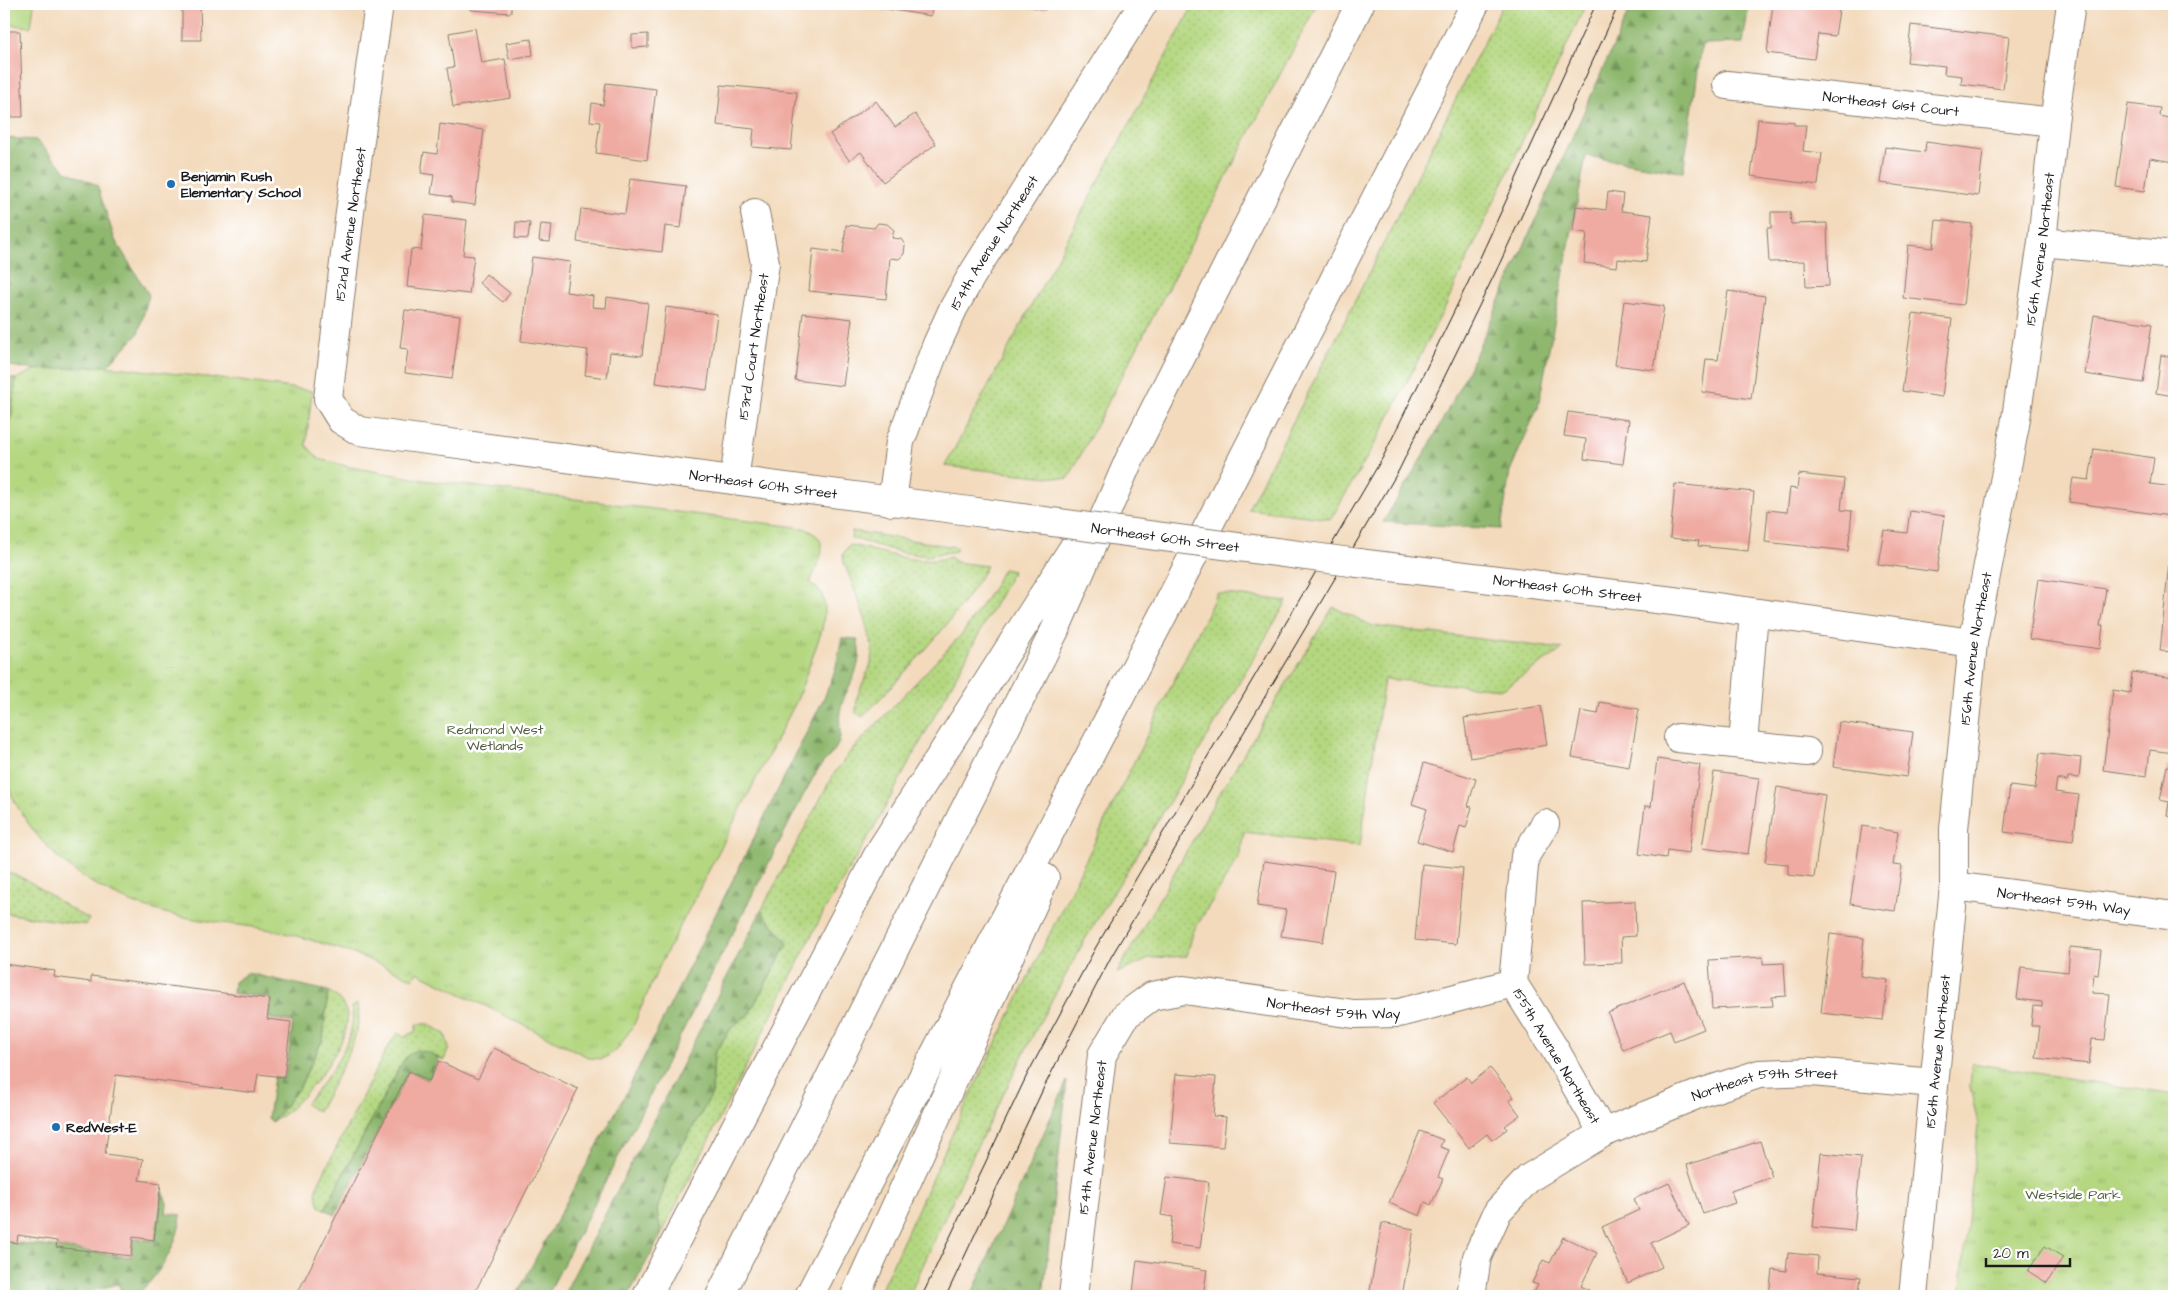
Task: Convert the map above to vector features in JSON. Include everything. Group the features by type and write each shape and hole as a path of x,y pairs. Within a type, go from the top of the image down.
{"main road":[{"name":"152nd Avenue Northeast","path":"359,431 341,420 328,399 350,212 379,4"},
{"name":"154th Avenue Northeast","path":"892,502 900,442 953,309 972,275 1143,4"},
{"path":"720,1296 1056,630 1129,460 1360,4"},
{"path":"809,1296 1171,599 1475,4"},
{"name":"156th Avenue Northeast","path":"1913,1296 1954,886 1954,829 1973,643 2015,425 2042,242 2054,122 2071,4"},
{"name":"Northeast 61st Court","path":"1726,85 2054,122"},
{"name":"153rd Court Northeast","path":"734,480 765,263 755,213"},
{"path":"2042,242 2174,255"},
{"name":"Northeast 60th Street","path":"359,431 1973,643"},
{"path":"647,1296 880,851 1129,460"},
{"path":"855,1296 1171,599"},
{"path":"1743,744 1754,613"},
{"path":"1678,738 1807,752"},
{"name":"155th Avenue Northeast","path":"1471,1296 1477,1257 1498,1211 1529,1178 1603,1133 1554,1048 1513,983 1525,856 1545,824"},
{"name":"Northeast 59th Way","path":"1954,886 2174,916"},
{"name":"Northeast 59th Way","path":"1152,996 1184,990 1354,1014 1399,1013 1513,983"},
{"name":"154th Avenue Northeast","path":"1073,1296 1102,1055 1126,1016 1152,996"},
{"name":"Northeast 59th Street","path":"1603,1133 1702,1093 1759,1074 1812,1072 1934,1083"}],"green space":[{"path":"4,4 34,4 31,27 4,24"},
{"path":"1194,4 1317,4 1068,479 945,466"},
{"path":"1503,4 1586,4 1446,305 1380,435 1331,519 1248,509 1346,319"},
{"path":"1632,4 1749,4 1743,43 1702,44 1683,172 1586,156 1538,407 1510,471 1501,529 1383,522 1429,446 1470,367"},
{"path":"4,138 36,140 66,171 97,185 115,240 149,295 138,334 107,366 35,370 4,365"},
{"name":"Redmond West Wetlands","path":"107,366 312,391 306,445 319,459 350,467 424,480 804,528 819,538 822,551 810,583 822,593 825,608 822,630 797,700 658,969 634,1024 617,1050 603,1059 590,1058 417,972 413,979 349,952 315,941 281,932 183,917 135,904 91,882 71,869 37,835 19,809 4,776 4,483 16,379 35,370"},
{"path":"4,377 16,379 4,483"},
{"path":"852,531 956,547 956,551 926,556 900,552 851,538"},
{"path":"849,545 913,559 938,560 951,557 955,562 987,566 945,627 863,717 856,713 857,697 871,664 872,647 865,618 844,562 843,554"},
{"path":"1003,569 1013,571 876,824 823,913 661,1235 657,1210 672,1164 712,1094 714,1054 732,1027 749,1014 788,943 761,911 833,775 850,752 963,633 993,588"},
{"path":"1217,593 1287,601 1171,799 1087,936 1035,1031 975,1151 909,1296 878,1296 966,1104"},
{"path":"1333,607 1373,626 1563,649 1503,689 1384,679 1360,846 1244,832 1239,857 1193,932 1187,956 1151,958 1117,973 1218,796"},
{"path":"842,638 857,639 859,660 842,703 839,742 819,767 804,794 547,1296 516,1296 624,1097 824,698 835,671"},
{"path":"4,871 27,880 67,907 89,919 85,925 4,913"},
{"path":"761,911 788,943 749,1014 732,1027 714,1054 712,1094 672,1164 657,1210 661,1235 628,1296 563,1296"},
{"path":"247,973 328,991 323,1039 299,1088 272,1122 268,1118 274,1077 285,1078 293,1022 269,1018 271,998 233,993 234,982"},
{"path":"328,991 340,1001 347,1015 346,1028 341,1043 321,1075 308,1090 283,1115 272,1122 299,1088 323,1039"},
{"path":"357,1004 359,1016 352,1044 339,1074 318,1112 305,1104 331,1072 346,1045 353,1018 351,1007"},
{"path":"416,1024 428,1024 445,1034 449,1048 444,1060 439,1058 400,1066 325,1209 320,1207 316,1192 319,1182 387,1048 398,1033 404,1037 416,1031"},
{"path":"416,1050 427,1052 439,1058 428,1080 409,1071 335,1215 325,1209 400,1066 407,1056"},
{"name":"Westside Park","path":"1972,1063 2174,1095 2174,1296 1960,1296 1978,1125 1970,1087"},
{"path":"1067,1081 1043,1296 971,1296"},
{"path":"162,1191 167,1203 166,1213 181,1215 176,1238 159,1271 135,1296 124,1296 118,1284 72,1296 4,1296 4,1241 131,1257 134,1238 155,1241"}],"building":[{"path":"182,4 200,4 201,40 182,40"},
{"path":"471,4 511,4 511,13 471,10"},
{"path":"807,4 835,4 835,8"},
{"path":"874,4 933,4 931,16 874,7"},
{"path":"1019,4 1046,4 1045,10"},
{"path":"1773,4 1840,4 1835,36 1818,34 1814,59 1767,53"},
{"path":"1911,25 2009,37 2003,89 1961,84 1962,76 1944,74 1945,66 1907,62"},
{"path":"475,28 481,63 505,59 511,98 453,107 447,68 454,67 449,33"},
{"path":"4,31 20,31 23,117 4,117"},
{"path":"648,34 648,47 632,48 632,35"},
{"path":"531,39 533,55 509,59 506,43"},
{"path":"606,83 656,89 647,160 596,153 600,122 590,121 592,103 603,105"},
{"path":"721,85 797,92 791,150 752,147 754,129 717,125"},
{"path":"876,101 895,127 915,114 936,144 883,182 861,152 849,160 830,134"},
{"path":"2128,104 2160,108 2159,116 2174,119 2174,162 2150,158 2145,191 2116,187"},
{"path":"1758,119 1806,125 1803,151 1822,153 1818,185 1751,176"},
{"path":"440,124 484,130 475,205 452,202 452,197 431,194 434,175 421,173 424,152 437,154"},
{"path":"1926,142 1983,150 1978,196 1880,183 1885,147 1925,152"},
{"path":"630,179 686,186 681,228 665,226 662,252 577,242 581,209 625,214"},
{"path":"1608,192 1623,194 1621,211 1652,215 1646,262 1618,259 1617,267 1584,263 1587,233 1573,231 1576,206 1606,210"},
{"path":"1771,212 1790,212 1791,224 1827,223 1829,286 1806,287 1805,261 1769,262 1767,228 1771,228"},
{"path":"425,215 467,220 463,255 474,256 469,294 407,287 411,249 421,250"},
{"path":"1936,220 1972,224 1963,305 1903,298 1908,245 1933,248"},
{"path":"516,222 530,223 528,239 515,238"},
{"path":"878,223 887,224 894,230 892,238 901,239 905,245 904,254 899,259 890,258 886,299 809,291 813,249 843,253 846,225 874,228"},
{"path":"541,224 552,225 550,242 539,241"},
{"path":"532,257 570,262 566,292 593,296 592,307 606,308 607,297 648,303 642,356 610,352 607,378 585,375 588,350 521,341"},
{"path":"486,274 510,293 503,302 479,283"},
{"path":"1728,291 1765,296 1751,399 1702,392 1706,359 1718,360"},
{"path":"1624,301 1664,306 1654,370 1615,365"},
{"path":"666,307 717,314 707,390 656,383"},
{"path":"405,310 460,316 452,379 405,373 408,349 400,348"},
{"path":"803,313 852,319 843,386 795,380"},
{"path":"1913,314 1952,319 1942,397 1902,391"},
{"path":"2094,315 2152,324 2143,383 2085,374"},
{"path":"2161,355 2174,357 2174,396 2156,393"},
{"path":"1568,412 1629,420 1623,464 1584,459 1586,439 1564,436"},
{"path":"2094,449 2154,458 2150,484 2174,487 2170,516 2069,502 2073,478 2089,480"},
{"path":"1799,474 1844,479 1841,510 1852,511 1848,551 1765,542 1768,510 1787,512 1790,488 1797,489"},
{"path":"1675,484 1754,492 1748,551 1698,546 1699,541 1670,538"},
{"path":"1910,511 1945,516 1937,572 1878,564 1884,530 1907,533"},
{"path":"2169,562 2174,563 2174,652 2160,651"},
{"path":"2038,579 2106,589 2100,626 2103,626 2100,649 2029,639"},
{"path":"2132,672 2174,678 2174,753 2150,750 2147,776 2103,770 2113,690 2130,693"},
{"path":"1600,702 1639,709 1629,767 1572,757 1581,711 1598,714"},
{"path":"1541,706 1547,745 1470,758 1464,718"},
{"path":"1839,722 1913,732 1907,777 1833,767"},
{"path":"2040,753 2081,758 2079,778 2068,777 2067,781 2057,779 2055,792 2079,795 2073,841 2004,832 2010,786 2035,789"},
{"path":"1657,759 1700,765 1689,853 1667,850 1666,858 1639,854 1645,806 1651,807"},
{"path":"1424,763 1476,779 1468,806 1472,807 1466,828 1460,826 1453,852 1417,841 1427,809 1412,804"},
{"path":"2167,766 2174,767 2174,817 2167,816 2169,802 2160,800"},
{"path":"1714,772 1759,778 1748,854 1702,848"},
{"path":"1777,787 1825,795 1814,878 1788,875 1788,864 1765,862"},
{"path":"1862,826 1898,832 1893,865 1902,866 1895,911 1850,904"},
{"path":"1264,861 1334,871 1323,942 1281,936 1286,910 1257,906"},
{"path":"1422,864 1463,868 1456,944 1415,940"},
{"path":"1635,901 1636,936 1621,937 1622,963 1585,964 1583,903"},
{"path":"1830,934 1864,938 1860,976 1888,980 1883,1020 1821,1013"},
{"path":"2070,947 2101,950 2098,975 2094,974 2092,993 2110,994 2105,1040 2092,1039 2089,1064 2036,1058 2040,1026 2031,1026 2033,1006 2042,1007 2042,1002 2017,999 2021,967 2068,972"},
{"path":"1763,957 1763,964 1784,963 1786,996 1772,997 1773,1006 1712,1009 1709,960"},
{"name":"RedWest-E","path":"4,964 55,971 54,977 91,982 91,976 270,999 267,1019 291,1022 284,1077 258,1074 255,1093 116,1075 105,1154 143,1159 139,1180 161,1183 154,1240 133,1237 131,1256 56,1247 57,1241 18,1235 17,1243 4,1241"},
{"path":"1684,981 1704,1029 1674,1041 1670,1031 1623,1050 1608,1013"},
{"path":"494,1048 578,1089 473,1296 296,1296 409,1071 429,1081 439,1061 478,1079"},
{"path":"1490,1068 1514,1097 1509,1100 1520,1115 1505,1126 1507,1129 1492,1140 1487,1134 1469,1148 1433,1103 1467,1077 1471,1083"},
{"path":"1176,1074 1216,1077 1213,1116 1226,1117 1223,1147 1170,1143"},
{"path":"1420,1131 1443,1140 1440,1147 1449,1150 1438,1177 1443,1179 1431,1205 1425,1202 1420,1216 1389,1203"},
{"path":"1760,1141 1772,1177 1731,1191 1735,1203 1703,1214 1687,1165"},
{"path":"1821,1153 1861,1157 1854,1231 1813,1227"},
{"path":"1167,1177 1209,1182 1200,1248 1169,1244 1173,1217 1161,1215"},
{"path":"1669,1183 1689,1225 1651,1243 1662,1267 1628,1283 1602,1227 1639,1210 1634,1199"},
{"path":"1382,1223 1414,1229 1402,1296 1369,1296"},
{"path":"1563,1237 1597,1253 1581,1286 1589,1290 1586,1296 1532,1296 1538,1285 1532,1283 1543,1260 1550,1263"},
{"path":"2045,1246 2063,1257 2047,1283 2028,1271"},
{"path":"1788,1253 1818,1256 1817,1273 1861,1277 1858,1296 1769,1296 1772,1269 1786,1271"},
{"path":"1137,1260 1207,1270 1203,1296 1158,1296 1133,1292"}],"tram line":[{"path":"922,1296 1027,1075 1096,947 1383,457 1479,260 1596,4"},
{"path":"946,1296 1045,1085 1111,957 1399,470 1499,265 1619,4"}],"place":[{"name":"Benjamin Rush Elementary School","path":"171,184"},
{"name":"RedWest-E","path":"56,1127"}]}
